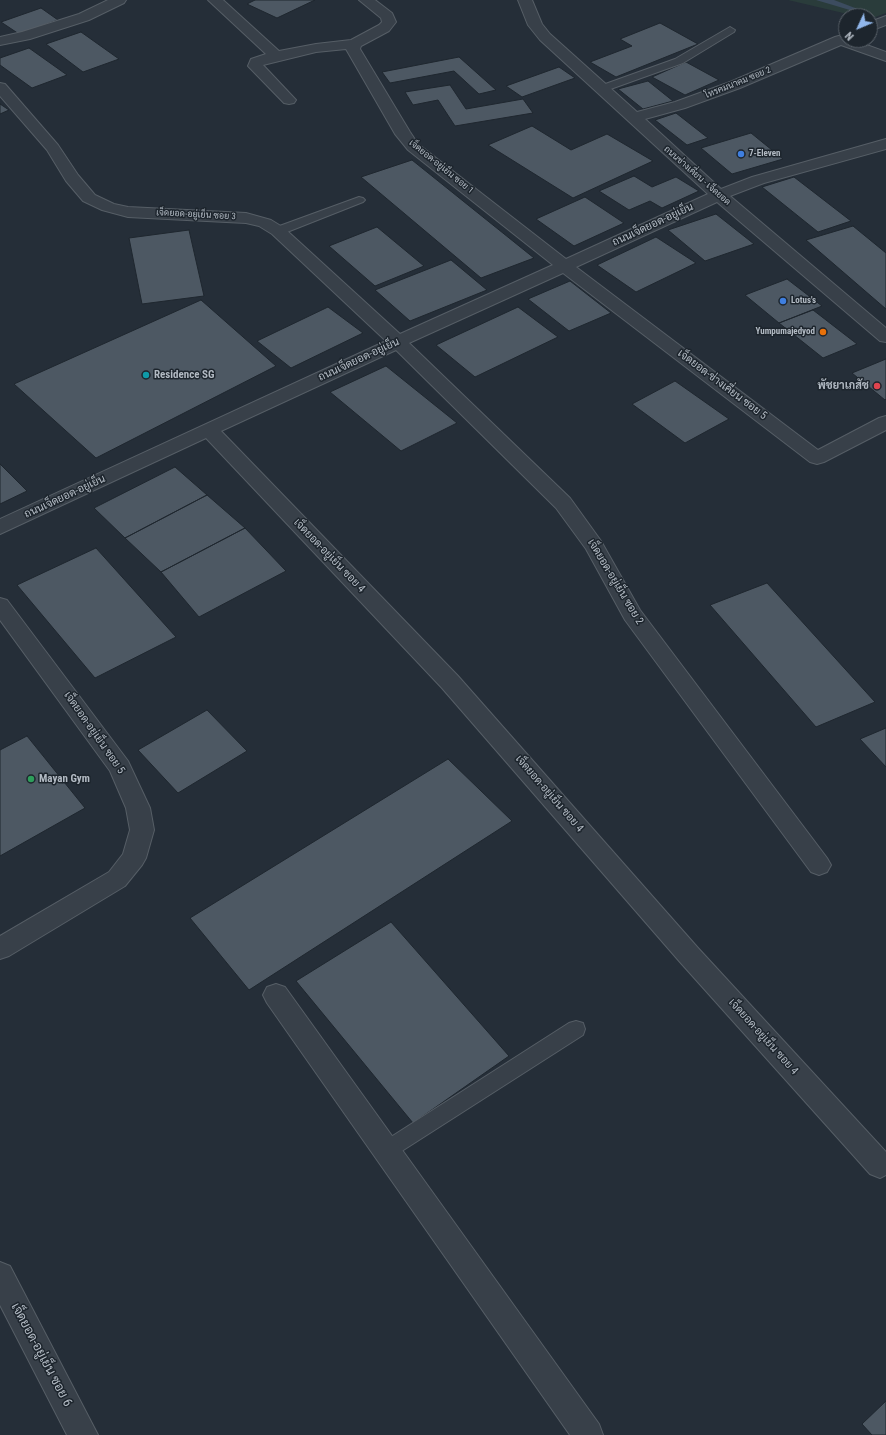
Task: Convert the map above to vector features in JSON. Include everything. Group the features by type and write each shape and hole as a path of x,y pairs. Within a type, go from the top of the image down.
{"street":[{"path":"0,41 25,36 84,16 119,0"},
{"path":"215,0 276,56"},
{"path":"288,100 255,66 256,62 276,56 316,48 354,44 384,28 389,22 388,16 366,0"},
{"name":"ถนนช่างเคี่ยน - เจ็ดยอด","path":"525,0 535,25 545,37 718,194 886,338"},
{"name":"โทรคมนาคม ซอย 2","path":"633,118 680,105 735,85 838,41"},
{"name":"เจ็ดยอด-อยู่เย็น ซอย 1","path":"354,44 353,49 403,134 413,146 565,266"},
{"name":"โทรคมนาคม ซอย 2","path":"864,48 886,57"},
{"name":"เจ็ดยอด-อยู่เย็น ซอย 3","path":"2,89 53,148 72,178 89,198 128,212 246,218 265,223 278,231 398,342"},
{"path":"718,194 758,180 886,144"},
{"name":"ถนนเจ็ดยอด-อยู่เย็น","path":"0,527 718,194"},
{"name":"เจ็ดยอด-ช่างเคี่ยน ซอย 5","path":"565,266 817,458 886,422"},
{"name":"เจ็ดยอด-อยู่เย็น ซอย 2","path":"398,342 563,503 594,546 632,615 819,865"},
{"name":"เจ็ดยอด-อยู่เย็น ซอย 4","path":"209,430 450,682 689,955 880,1165"},
{"name":"เจ็ดยอด-อยู่เย็น ซอย 5","path":"0,605 120,767 138,808 142,830 134,858 117,879 0,949"},
{"path":"276,995 588,1435"},
{"name":"เจ็ดยอด-อยู่เย็น ซอย 6","path":"0,1276 83,1435"}],"lane":[{"path":"601,89 679,61 730,30"},
{"path":"278,231 359,200"},
{"path":"387,1150 576,1029"}],"shaded area":[{"path":"788,0 886,0 886,13 878,16 878,8 838,8 838,12"}],"building":[{"path":"255,0 315,0 277,18 247,4"},
{"path":"41,8 58,20 19,34 1,22"},
{"path":"660,23 698,44 616,77 590,62 632,46 620,39"},
{"path":"81,32 119,59 83,72 46,44"},
{"path":"29,48 67,75 32,88 0,65 0,58"},
{"path":"459,57 496,90 479,94 454,71 390,83 382,72"},
{"path":"686,62 719,80 685,95 652,77"},
{"path":"559,67 575,78 522,97 506,86"},
{"path":"648,81 673,101 643,109 618,89"},
{"path":"450,85 466,109 523,99 533,113 455,126 438,100 413,105 405,92"},
{"path":"0,104 9,110 0,114"},
{"path":"676,113 708,138 687,145 655,120"},
{"path":"532,126 571,150 607,134 653,161 573,198 488,145"},
{"name":"7-Eleven","path":"751,133 783,159 732,174 701,148"},
{"path":"412,160 534,258 481,278 361,177"},
{"path":"634,176 652,187 676,177 699,191 662,208 650,201 629,210 599,191"},
{"path":"794,177 851,221 818,232 762,187"},
{"path":"585,197 624,223 574,246 536,219"},
{"path":"716,214 754,244 705,261 668,230"},
{"path":"853,226 886,253 886,309 806,240"},
{"path":"377,227 424,266 375,286 329,246"},
{"path":"189,230 204,296 142,304 129,238"},
{"path":"656,237 696,263 636,292 597,265"},
{"path":"451,260 487,290 410,321 375,290"},
{"name":"Lotus's","path":"787,279 822,306 779,323 745,295"},
{"path":"570,281 611,313 569,331 528,299"},
{"name":"Residence SG","path":"201,300 276,366 96,458 14,384"},
{"path":"328,307 363,333 291,368 257,341"},
{"path":"518,307 558,337 475,377 436,345"},
{"path":"813,310 857,344 823,358 779,323"},
{"name":"พัชยาเภสัช","path":"886,359 886,399 885,400 852,373"},
{"path":"386,366 457,423 401,451 330,392"},
{"path":"675,381 729,419 685,443 632,404"},
{"path":"0,464 27,491 0,504"},
{"path":"175,467 207,495 125,538 94,508"},
{"path":"207,495 245,528 161,572 125,538"},
{"path":"245,528 286,571 199,617 161,572"},
{"path":"96,548 176,637 95,678 17,585"},
{"path":"767,583 875,702 816,727 710,605"},
{"path":"207,710 247,751 178,793 138,750"},
{"path":"886,728 886,767 860,739"},
{"name":"Mayan Gym","path":"27,736 85,808 0,856 0,750"},
{"path":"448,759 512,821 249,990 190,918"},
{"path":"391,922 509,1056 413,1123 296,981"},
{"path":"886,1401 886,1435 872,1435 862,1424"}],"waterway":[{"path":"819,0 830,1 851,8"}],"place":[{"name":"7-Eleven","path":"741,154"},
{"name":"Lotus's","path":"783,301"},
{"name":"Yumpumajedyod","path":"823,332"},
{"name":"Residence SG","path":"146,375"},
{"name":"พัชยาเภสัช","path":"877,386"},
{"name":"Mayan Gym","path":"31,779"}]}
